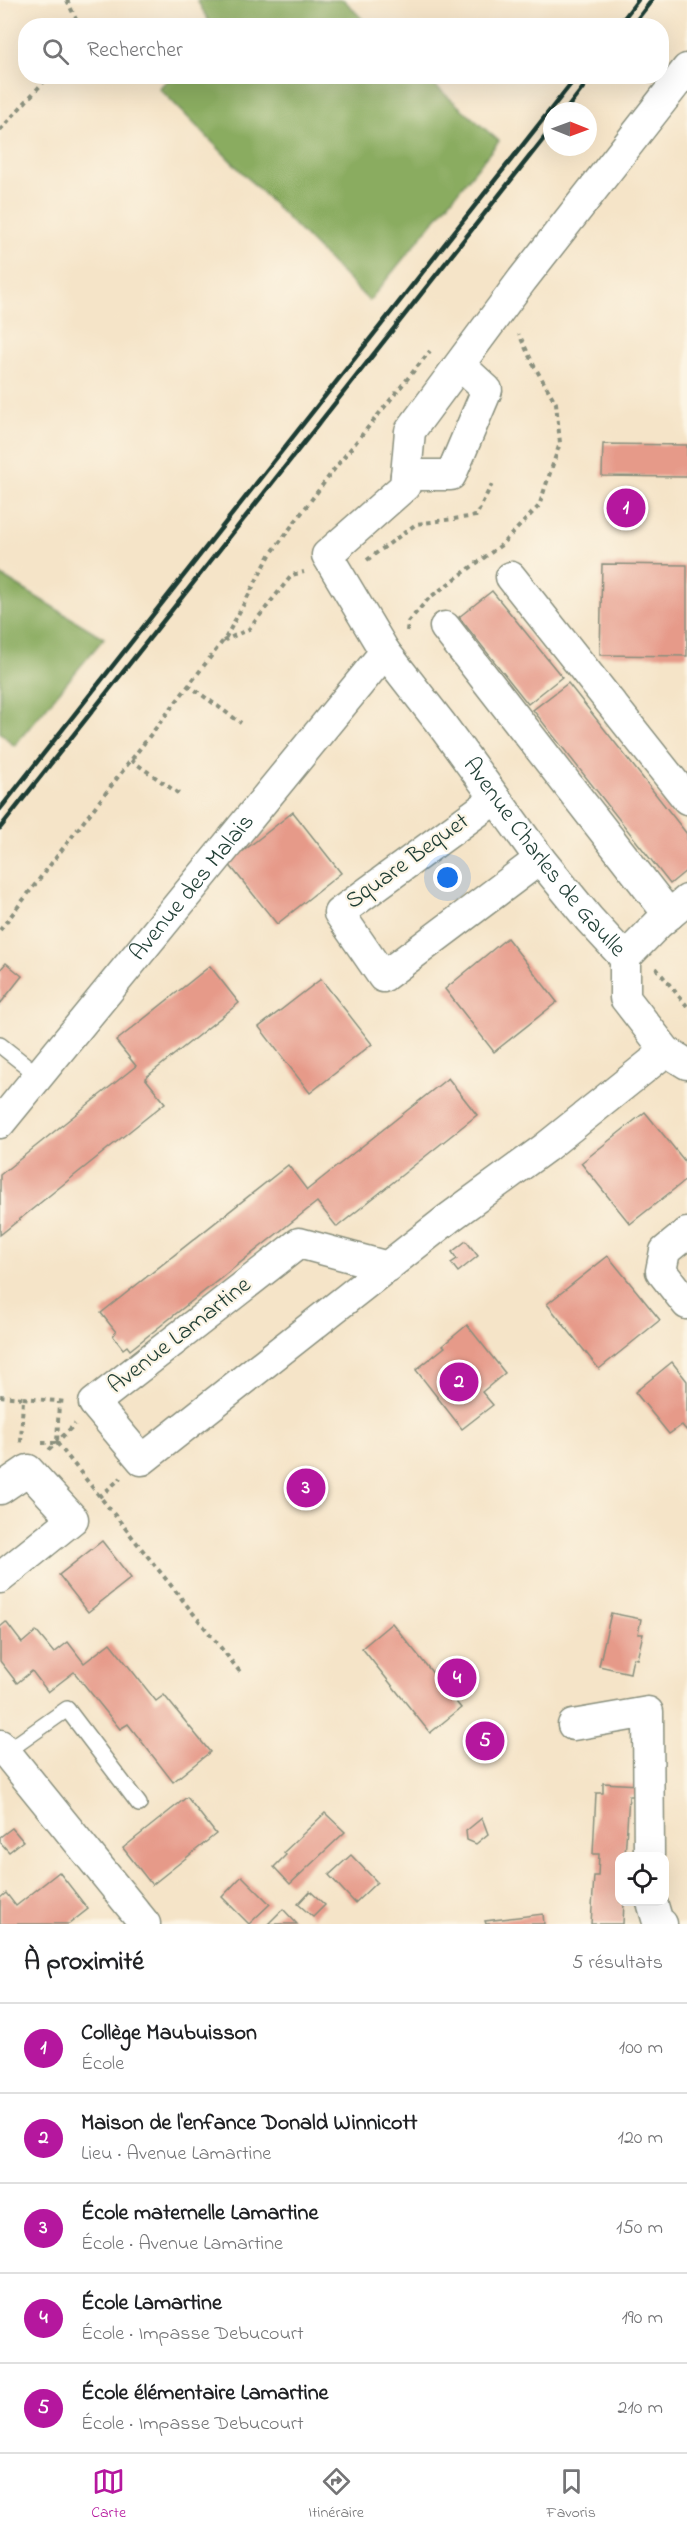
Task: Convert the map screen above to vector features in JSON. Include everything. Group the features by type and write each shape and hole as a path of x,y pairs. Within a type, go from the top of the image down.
{"street":[{"path":"460,365 487,390 451,476 406,475 410,432 522,280 687,69"},
{"name":"Avenue Charles de Gaulle","path":"406,475 405,486 327,555 385,652 442,725 540,859 589,919 632,951 625,998 677,1057"},
{"path":"511,578 687,799"},
{"path":"446,627 678,908 632,951"},
{"name":"Avenue des Malais","path":"0,1123 385,652"},
{"name":"Square Bequet","path":"495,798 339,913 383,977 540,859"},
{"path":"142,1460 448,1218 677,1057"},
{"path":"687,1233 665,1251 661,1271 687,1304"},
{"name":"Avenue Lamartine","path":"142,1460 94,1403 299,1243 388,1267"},
{"path":"0,1490 25,1457 73,1520 0,1578"},
{"path":"573,1725 648,1712 649,1852"},
{"path":"3,1748 130,1919"},
{"path":"653,1906 658,1922 662,1924"}],"lane":[{"path":"0,1045 38,1075"},
{"path":"3,1748 67,1709 139,1804"}],"path":[{"path":"67,0 75,18"},
{"path":"0,130 42,84"},
{"path":"407,633 408,622 429,598 500,546 539,506 560,443 556,403 532,364 516,328"},
{"path":"0,930 226,637 270,555"},
{"path":"188,685 241,723"},
{"path":"131,760 182,796"},
{"path":"632,951 687,1006"},
{"path":"0,1396 94,1403"},
{"path":"23,1398 25,1457"},
{"path":"59,1402 57,1443 241,1673"},
{"path":"25,1457 57,1443 94,1403"},
{"path":"25,1457 57,1443"},
{"path":"73,1520 142,1460"}],"green space":[{"path":"197,0 344,0 361,18 207,18"},
{"path":"163,84 433,84 499,141 369,301 159,88"},
{"path":"0,575 104,638 14,746 0,732"}],"building":[{"path":"603,444 687,445 687,477 602,476"},
{"path":"602,564 687,565 687,656 600,655"},
{"path":"492,591 562,677 528,704 459,617"},
{"path":"568,683 687,834 687,870 670,884 533,710"},
{"path":"293,812 341,873 277,924 228,863"},
{"path":"507,938 557,1002 494,1052 445,989"},
{"path":"6,963 22,976 0,1004 0,970"},
{"path":"210,966 239,1003 145,1078 165,1103 0,1235 0,1175 136,1066 116,1041"},
{"path":"321,979 372,1044 310,1093 259,1027"},
{"path":"448,1078 477,1115 337,1227 317,1202 130,1350 127,1346 123,1349 113,1336 116,1332 101,1313 288,1165 307,1190"},
{"path":"645,1112 687,1164 687,1179 630,1224 581,1163"},
{"path":"466,1241 478,1256 458,1272 451,1263 457,1259 452,1252"},
{"path":"608,1256 660,1320 599,1369 547,1304"},
{"path":"467,1325 505,1373 482,1392 493,1405 462,1429 416,1370 445,1347 443,1345"},
{"path":"672,1362 687,1381 687,1431 682,1425 669,1434 635,1392"},
{"path":"102,1541 131,1578 88,1612 59,1575"},
{"path":"611,1613 641,1619 638,1634 643,1634 637,1659 633,1658 630,1673 599,1666"},
{"path":"6,1622 22,1643 36,1631 54,1653 68,1642 84,1663 110,1643 156,1701 164,1695 210,1752 173,1782 128,1724 120,1729 74,1672 48,1692 32,1671 17,1683 0,1661 0,1627"},
{"path":"392,1623 461,1708 430,1733 362,1648"},
{"path":"603,1783 639,1785 639,1796 629,1796 625,1852 615,1852 615,1906 624,1906 623,1924 591,1924 594,1876 598,1876 599,1854 593,1854 596,1793 603,1793"},
{"path":"187,1797 216,1834 152,1885 123,1848"},
{"path":"325,1813 345,1832 290,1884 274,1867 286,1855 284,1852"},
{"path":"482,1818 488,1834 476,1844 467,1840 466,1831"},
{"path":"12,1828 23,1841 9,1852 0,1842 0,1837"},
{"path":"351,1855 377,1882 355,1903 329,1875"},
{"path":"59,1872 88,1909 69,1924 0,1924 0,1898 6,1893 16,1906"},
{"path":"242,1876 270,1904 249,1924 222,1897"},
{"path":"310,1891 325,1905 313,1917 298,1904"},
{"path":"283,1909 297,1924 268,1924"},
{"path":"543,1914 544,1924 486,1924 485,1921"}],"railway":[{"path":"624,18 638,0"},
{"path":"638,18 652,0"},
{"path":"0,809 571,84"},
{"path":"572,102 586,84"},
{"path":"0,828 543,139"}],"place":[{"name":"Collège Maubuisson","path":"626,508"},
{"name":"Maison de l'enfance Donald Winnicott","path":"459,1382"},
{"name":"École maternelle Lamartine","path":"306,1488"},
{"name":"École Lamartine","path":"457,1678"},
{"name":"École élémentaire Lamartine","path":"485,1741"}]}
